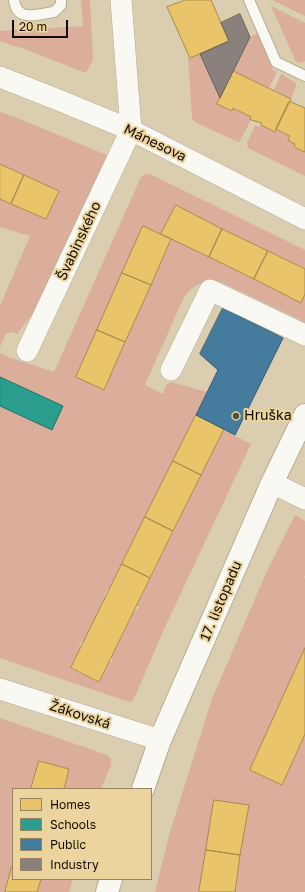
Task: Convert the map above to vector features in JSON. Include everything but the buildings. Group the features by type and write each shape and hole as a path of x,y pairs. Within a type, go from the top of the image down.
{"street":[{"path":"121,0 131,130"},
{"name":"Mánesova","path":"0,77 131,130 305,219"},
{"name":"Švabinského","path":"27,351 131,130"},
{"path":"171,370 210,290 305,335"},
{"name":"17. listopadu","path":"143,788 160,740 272,483 305,415"},
{"path":"272,483 305,499"},
{"name":"Žákovská","path":"0,689 160,740"},
{"path":"107,892 111,880"}],"lane":[{"path":"14,0 15,6 19,13 26,16 54,12 61,5 61,0"},
{"path":"249,0 276,62 305,76"}],"shaded area":[{"path":"81,0 90,0 93,59 86,73 0,41 0,31 83,26"},
{"path":"272,0 305,0 305,16"},
{"path":"271,6 305,23 305,61 301,63 296,62"},
{"path":"258,33 273,70 277,72 269,88 233,71 250,37"},
{"path":"200,54 232,110 233,108 251,117 251,120 240,141 238,142 195,122 192,118 188,57 190,58"},
{"path":"281,74 296,83 291,99 274,90"},
{"path":"0,112 109,156 47,295 17,334 11,332 6,334 0,347 0,306 30,236 0,227"},
{"path":"255,125 259,127 261,125 275,132 276,129 290,136 295,144 294,147 305,152 305,176 248,148 247,143"},
{"path":"145,174 150,174 305,250 305,322 221,282 210,281 200,284 191,289 184,297 145,385 163,394 166,385 171,382 207,392 109,591 107,590 104,595 106,597 84,642 82,641 79,646 81,647 71,669 99,682 109,662 111,663 113,658 111,657 134,610 136,611 139,607 137,605 223,430 251,444 165,627 133,701 129,702 0,658 0,353 54,372 141,177"},
{"path":"295,515 305,521 305,892 155,892 170,832 212,699 267,571"},
{"path":"0,718 107,755 111,759 111,765 101,788 12,788 12,880 73,880 69,892 0,892"}],"place":[{"name":"Hruška","path":"236,416"}]}
